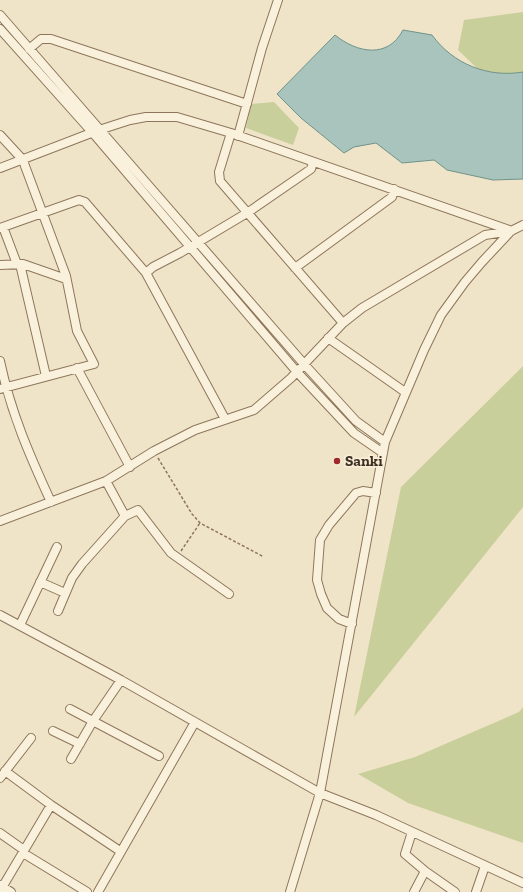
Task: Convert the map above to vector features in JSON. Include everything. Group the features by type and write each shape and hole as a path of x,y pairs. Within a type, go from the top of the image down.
{"street":[{"path":"278,0 262,48 247,104 219,172 218,178 343,323"},
{"path":"0,15 193,245 297,372 354,432 383,453"},
{"path":"0,29 96,131"},
{"path":"29,49 41,39 51,39 247,104"},
{"path":"0,168 96,131 130,120 160,116 189,119 512,231"},
{"path":"0,135 23,160 66,279 77,331 94,364 3,388"},
{"path":"146,273 153,267 247,213 311,169 313,162"},
{"path":"295,268 392,197 394,189"},
{"path":"46,376 19,264 2,228 79,200 83,201 146,273 225,419"},
{"path":"290,892 320,792 385,442 405,392 441,315 465,282 512,231 523,225"},
{"path":"0,521 106,481 154,452 195,430 254,410 297,372 343,323 362,308 485,235 512,231"},
{"path":"193,245 356,421 385,442"},
{"path":"0,265 19,264 33,266 66,279"},
{"path":"328,338 405,392"},
{"path":"0,361 3,388 23,440 51,502"},
{"path":"77,368 130,467"},
{"path":"106,481 125,516"},
{"path":"352,624 339,619 327,608 321,594 317,580 320,540 356,493 363,491 376,492"},
{"path":"58,611 72,578 82,564 125,516 138,510 176,557 229,594"},
{"path":"20,625 57,547"},
{"path":"40,582 65,593"},
{"path":"0,615 121,680 320,792 376,815 523,883"},
{"path":"71,759 121,680"},
{"path":"70,709 159,756"},
{"path":"98,892 120,851 195,722"},
{"path":"53,731 80,744"},
{"path":"31,738 3,775 120,851"},
{"path":"11,892 1,888 51,805"},
{"path":"412,832 406,854 425,871 455,892"},
{"path":"0,833 24,851 87,892"},
{"path":"476,892 485,866"},
{"path":"414,892 425,871"}],"path":[{"path":"154,452 192,514 200,523 264,557"},
{"path":"176,557 200,523"}],"green space":[{"path":"523,12 523,81 481,72 458,50 464,20"},
{"path":"274,102 299,128 293,145 246,128 251,104"},
{"path":"523,366 523,507 354,717 401,487"},
{"path":"523,707 523,843 408,803 358,774 415,757 519,712"}],"water":[{"path":"403,30 432,35 450,54 472,67 497,73 523,72 523,179 493,180 447,170 434,160 402,163 376,143 354,147 344,153 301,118 277,94 335,35 353,46 372,50 389,46 397,39"}],"place":[{"name":"Sanki","path":"337,461"}]}
